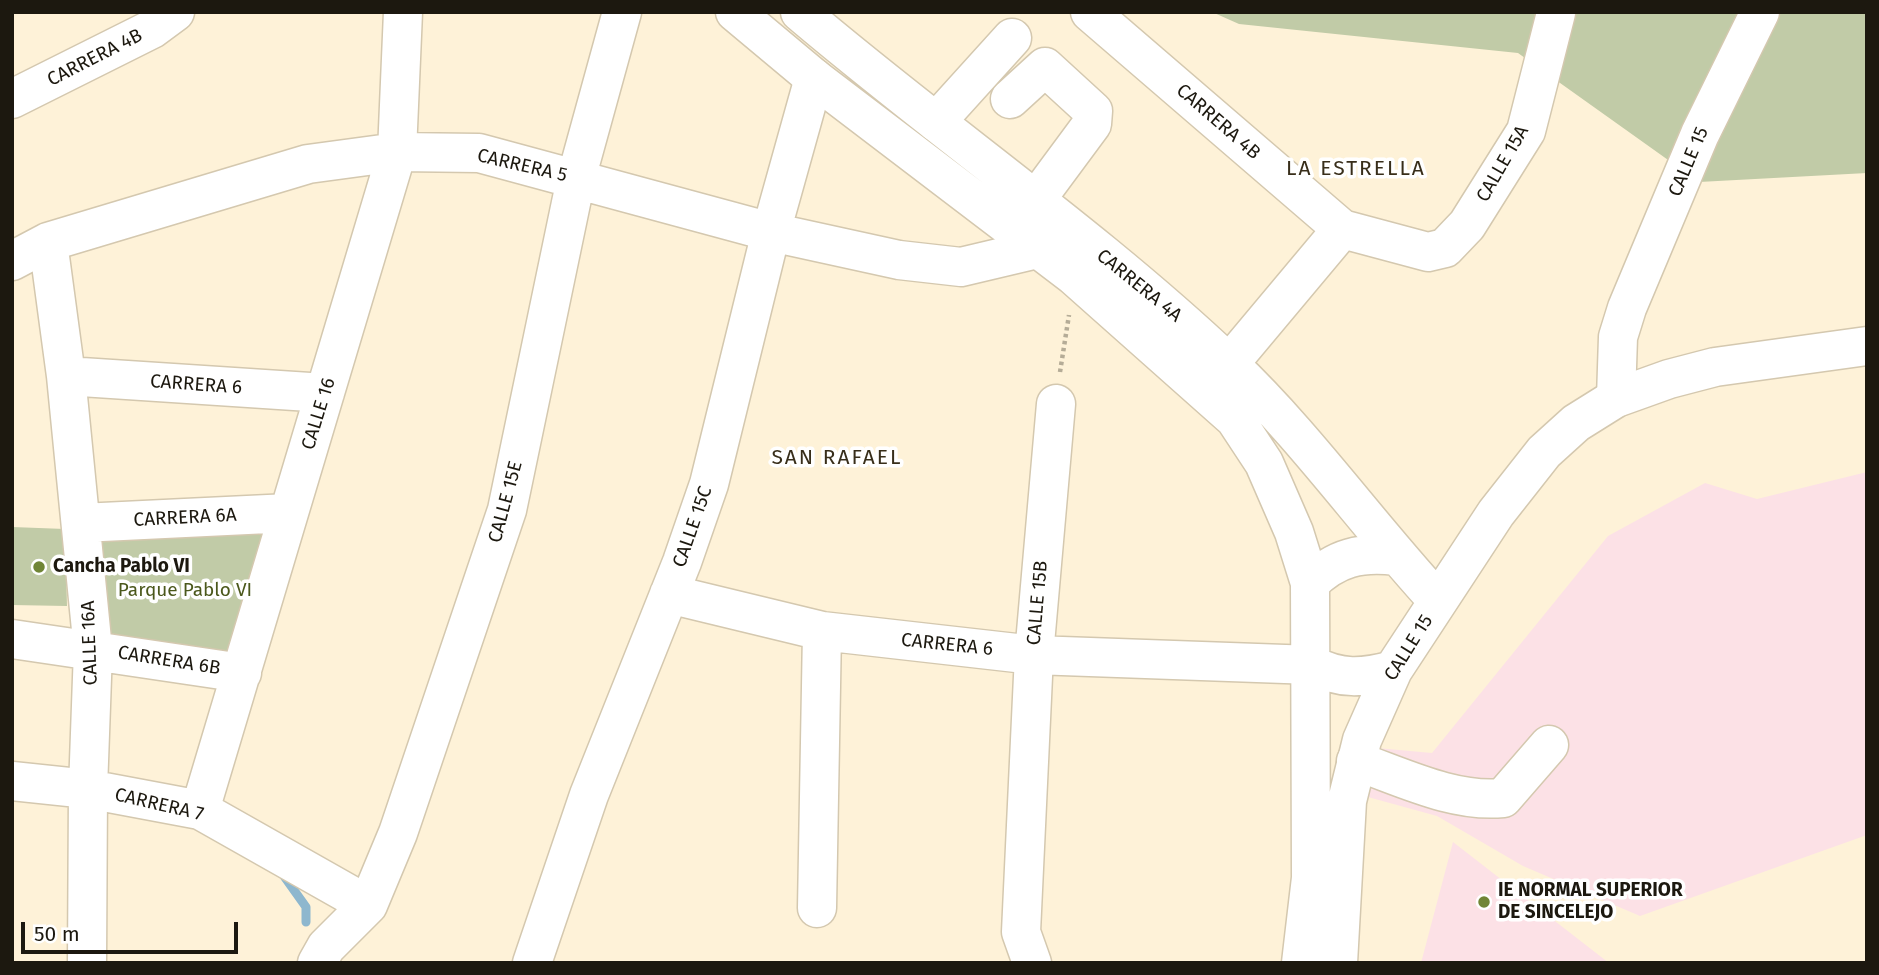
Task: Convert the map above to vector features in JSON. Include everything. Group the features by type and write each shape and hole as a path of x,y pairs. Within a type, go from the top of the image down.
{"street":[{"name":"CALLE 16","path":"200,810 397,152 403,12"},
{"name":"CALLE 15E","path":"317,963 326,947 368,905 398,834 507,510 576,179 622,12"},
{"name":"CARRERA 4A","path":"735,12 814,78 1074,276 1235,419 1264,463 1294,532 1310,583"},
{"name":"CARRERA 4A","path":"800,12 1179,317 1287,421 1396,556 1438,601"},
{"name":"CARRERA 4B","path":"1090,12 1342,229 1428,252"},
{"name":"CALLE 15","path":"1616,398 1618,337 1627,309 1700,134 1760,12"},
{"name":"CALLE 15A","path":"1428,252 1445,248 1467,225 1526,131 1556,13"},
{"name":"CARRERA 4B","path":"12,99 160,18"},
{"path":"936,122 1012,38"},
{"path":"1010,99 1045,67 1093,111 1092,124 1035,201"},
{"name":"CALLE 15C","path":"532,963 589,795 669,594 709,484 771,232 814,78"},
{"name":"CARRERA 5","path":"12,261 48,243 308,163 397,152 480,153 771,232 899,260 961,267 1037,249"},
{"path":"1229,364 1342,229"},
{"name":"CALLE 16A","path":"48,243 66,376 93,650 88,789 88,963"},
{"name":"CALLE 15","path":"1338,963 1347,801 1362,740 1393,670 1496,513 1544,452 1576,424 1616,398 1715,367 1867,346"},
{"name":"CARRERA 6","path":"66,376 325,393"},
{"name":"CALLE 15B","path":"1026,947 1034,655 1056,404"},
{"name":"CARRERA 6A","path":"81,523 289,513"},
{"path":"1301,963 1311,878 1310,583 1323,570 1355,555 1396,556"},
{"name":"CARRERA 6","path":"669,594 822,631 1034,655 1312,665"},
{"path":"817,908 822,631"},
{"name":"CARRERA 6B","path":"12,639 242,673"},
{"path":"1312,665 1348,678 1369,677 1393,670"},
{"path":"1356,761 1450,793 1487,800 1503,798 1549,745"},
{"name":"CARRERA 7","path":"12,781 88,789 200,810 368,905"}],"path":[{"path":"1056,404 1074,276"}],"shaded area":[{"path":"1867,472 1867,835 1640,916 1523,866 1437,816 1357,794 1366,747 1432,753 1608,536 1705,483 1757,499"},
{"name":"IE NORMAL SUPERIOR DE SINCELEJO","path":"1453,842 1609,963 1421,963"}],"green space":[{"path":"1212,12 1867,12 1867,173 1699,182 1518,53 1239,24"},
{"name":"Parque Pablo VI","path":"277,516 240,670 95,649 84,525"},
{"name":"Cancha Pablo VI","path":"12,527 65,529 67,606 12,605"}],"waterway":[{"path":"281,872 306,907 306,922"}],"place":[{"name":"Cancha Pablo VI","path":"39,567"},
{"name":"IE NORMAL SUPERIOR DE SINCELEJO","path":"1484,902"}],"district":[{"name":"LA ESTRELLA","path":"1356,169"},
{"name":"SAN RAFAEL","path":"837,458"}]}
